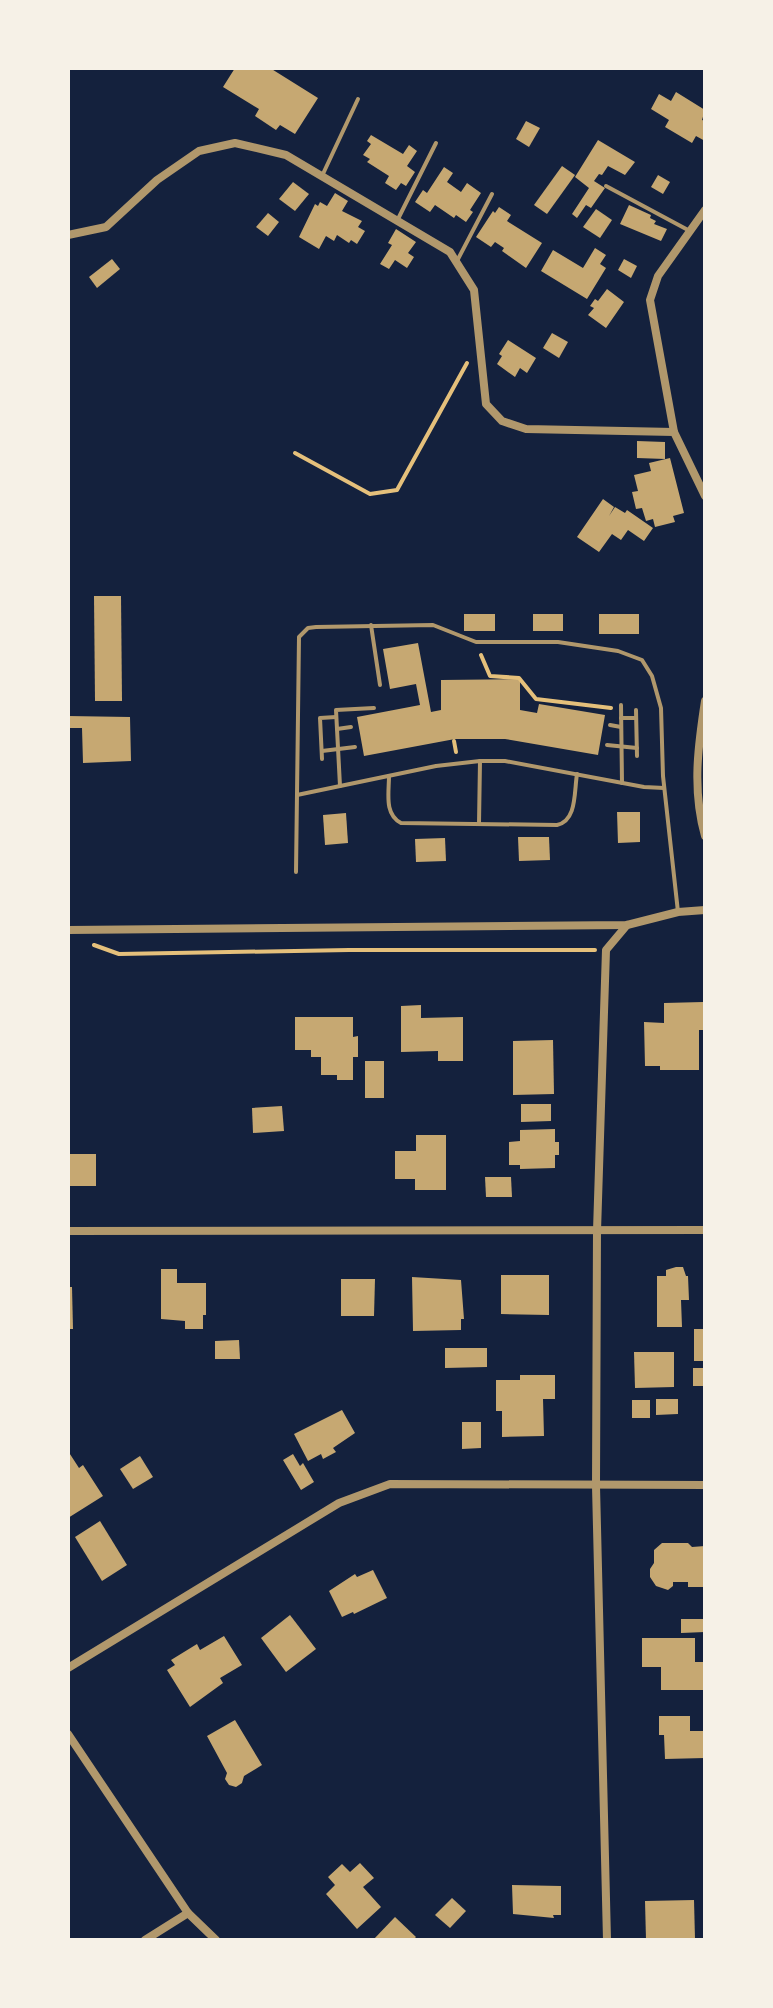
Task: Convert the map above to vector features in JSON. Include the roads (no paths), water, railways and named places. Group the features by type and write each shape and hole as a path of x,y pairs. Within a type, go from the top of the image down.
{"street":[{"path":"68,235 106,227 157,180 199,151 235,143 286,155 450,252 474,290 486,404 502,421 526,429 674,432"},
{"path":"705,210 658,276 650,300 674,432 705,496"},
{"path":"705,701 697,757 698,812 705,836"},
{"path":"68,930 627,925 678,912 705,910"},
{"path":"607,1940 596,1486 597,1231 606,950 627,925"},
{"path":"68,1231 705,1230"},
{"path":"68,1668 339,1503 390,1484 705,1485"},
{"path":"68,1734 188,1913 216,1940"},
{"path":"145,1940 188,1913"}],"lane":[{"path":"322,176 358,99"},
{"path":"397,221 436,143"},
{"path":"606,186 690,231"},
{"path":"456,263 492,194"},
{"path":"371,625 380,685"},
{"path":"296,872 299,637 308,628 441,626 476,642 571,643 618,651 642,660 659,695 664,788 678,912"},
{"path":"621,707 622,783"},
{"path":"340,786 336,710 374,708"},
{"path":"636,710 637,756"},
{"path":"322,759 320,718 336,717"},
{"path":"621,718 636,718"},
{"path":"610,725 621,727"},
{"path":"337,729 351,727"},
{"path":"607,745 637,748"},
{"path":"322,751 355,747"},
{"path":"297,795 458,762 480,761 505,761 664,788"},
{"path":"479,824 480,761"},
{"path":"389,776 389,806 397,821 562,824 571,816 577,774"}]}
